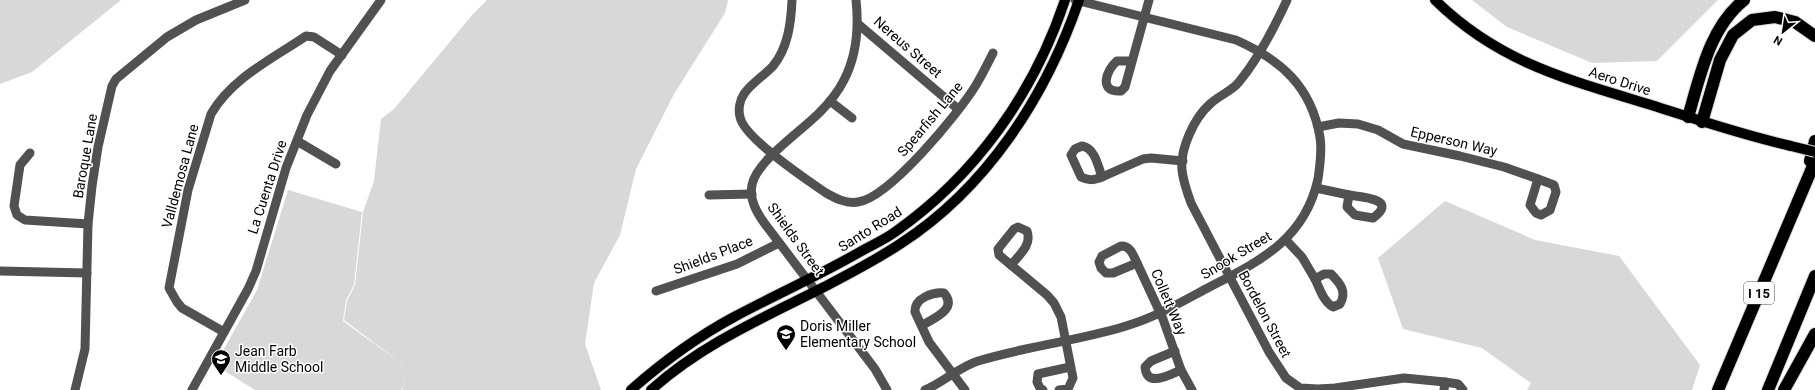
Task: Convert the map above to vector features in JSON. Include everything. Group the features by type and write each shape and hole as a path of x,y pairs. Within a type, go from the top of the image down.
{"highway":[{"path":"1688,117 1706,58 1718,31 1736,6 1744,0"},
{"path":"1702,122 1720,60 1733,35 1752,20 1775,17 1795,22 1815,36"},
{"path":"1801,196 1815,141"},
{"name":"I 15","path":"1718,390 1815,161"},
{"path":"1768,390 1815,276"},
{"path":"1784,390 1815,334"}],"main road":[{"name":"Santo Road","path":"631,390 684,346 735,317 808,281 894,233 949,188 995,137 1026,89 1054,30 1065,0"},
{"name":"Santo Road","path":"651,390 694,355 738,329 816,291 901,244 957,198 1004,146 1038,95 1067,34 1077,0"},
{"name":"Aero Drive","path":"1434,0 1452,17 1490,45 1515,58 1550,73 1754,138 1815,152"}],"street":[{"name":"Baroque Lane","path":"74,390 85,349 88,224 98,147 112,86 116,79 167,37 196,20 245,0"},
{"name":"La Cuenta Drive","path":"192,390 256,271 286,168 307,115 330,71 382,0"},
{"name":"Spearfish Lane","path":"792,0 788,34 784,46 773,66 744,93 739,104 740,118 773,155 835,198 846,202 858,202 868,199 884,188 918,158 975,86 993,52"},
{"name":"Shields Street","path":"856,0 858,24 854,55 844,81 830,101 757,172 752,184 752,194 754,205 760,216 875,369 887,390"},
{"name":"Snook Street","path":"925,390 966,365 981,360 1127,326 1161,312 1229,277 1257,261 1286,240 1303,217 1316,188 1320,169 1321,142 1318,127 1309,103 1295,81 1277,62 1236,40 1077,0"},
{"path":"1132,61 1149,0"},
{"name":"Bordelon Street","path":"1287,0 1248,70 1238,84 1210,104 1199,116 1191,131 1182,169 1190,203 1280,370 1295,388 1318,389 1404,378 1444,386 1458,384 1463,390"},
{"name":"Nereus Street","path":"858,24 958,109"},
{"name":"Valldemosa Lane","path":"224,332 182,308 169,288 188,190 199,149 211,114 216,105 238,82 306,36 314,37 342,55"},
{"path":"830,101 852,118"},
{"name":"Epperson Way","path":"1318,127 1339,123 1358,124 1378,130 1403,144 1504,167 1538,179"},
{"path":"297,141 336,164"},
{"path":"30,153 20,165 17,176 14,206 17,215 25,220 88,224"},
{"path":"1102,176 1143,159 1151,158 1183,161"},
{"path":"1316,188 1349,195"},
{"path":"709,195 752,194"},
{"path":"1286,240 1302,257 1314,279"},
{"name":"Shields Place","path":"656,291 737,264 779,243"},
{"name":"Collett Way","path":"1137,263 1161,312 1181,370 1192,390"},
{"path":"1011,265 1054,303 1062,318 1072,382 1068,388 1059,390"},
{"path":"0,271 87,274"},
{"path":"923,325 932,346 954,373 964,390"},
{"name":"Collett Way","path":"1175,352 1151,361 1144,367 1145,373 1149,378 1154,380 1181,370"},
{"path":"1043,390 1037,382 1038,374 1070,367"}],"shaded area":[{"path":"0,0 121,0 32,72 0,84"},
{"path":"487,0 728,0 725,13 674,94 636,169 620,235 594,283 585,344 601,390 402,390 405,385 401,363 344,320 347,301 355,285 363,212 374,181 381,119 394,109 473,14"},
{"path":"1472,0 1718,0 1657,61 1592,63 1507,27"},
{"path":"288,190 362,212 354,285 346,300 343,321 401,363 405,385 401,390 255,390 215,365 257,290"},
{"path":"1445,201 1535,240 1619,256 1700,365 1692,390 1527,390 1531,383 1482,348 1403,329 1378,258"}],"place":[{"name":"Doris Miller Elementary School","path":"786,351"},
{"name":"Jean Farb Middle School","path":"221,376"}]}
